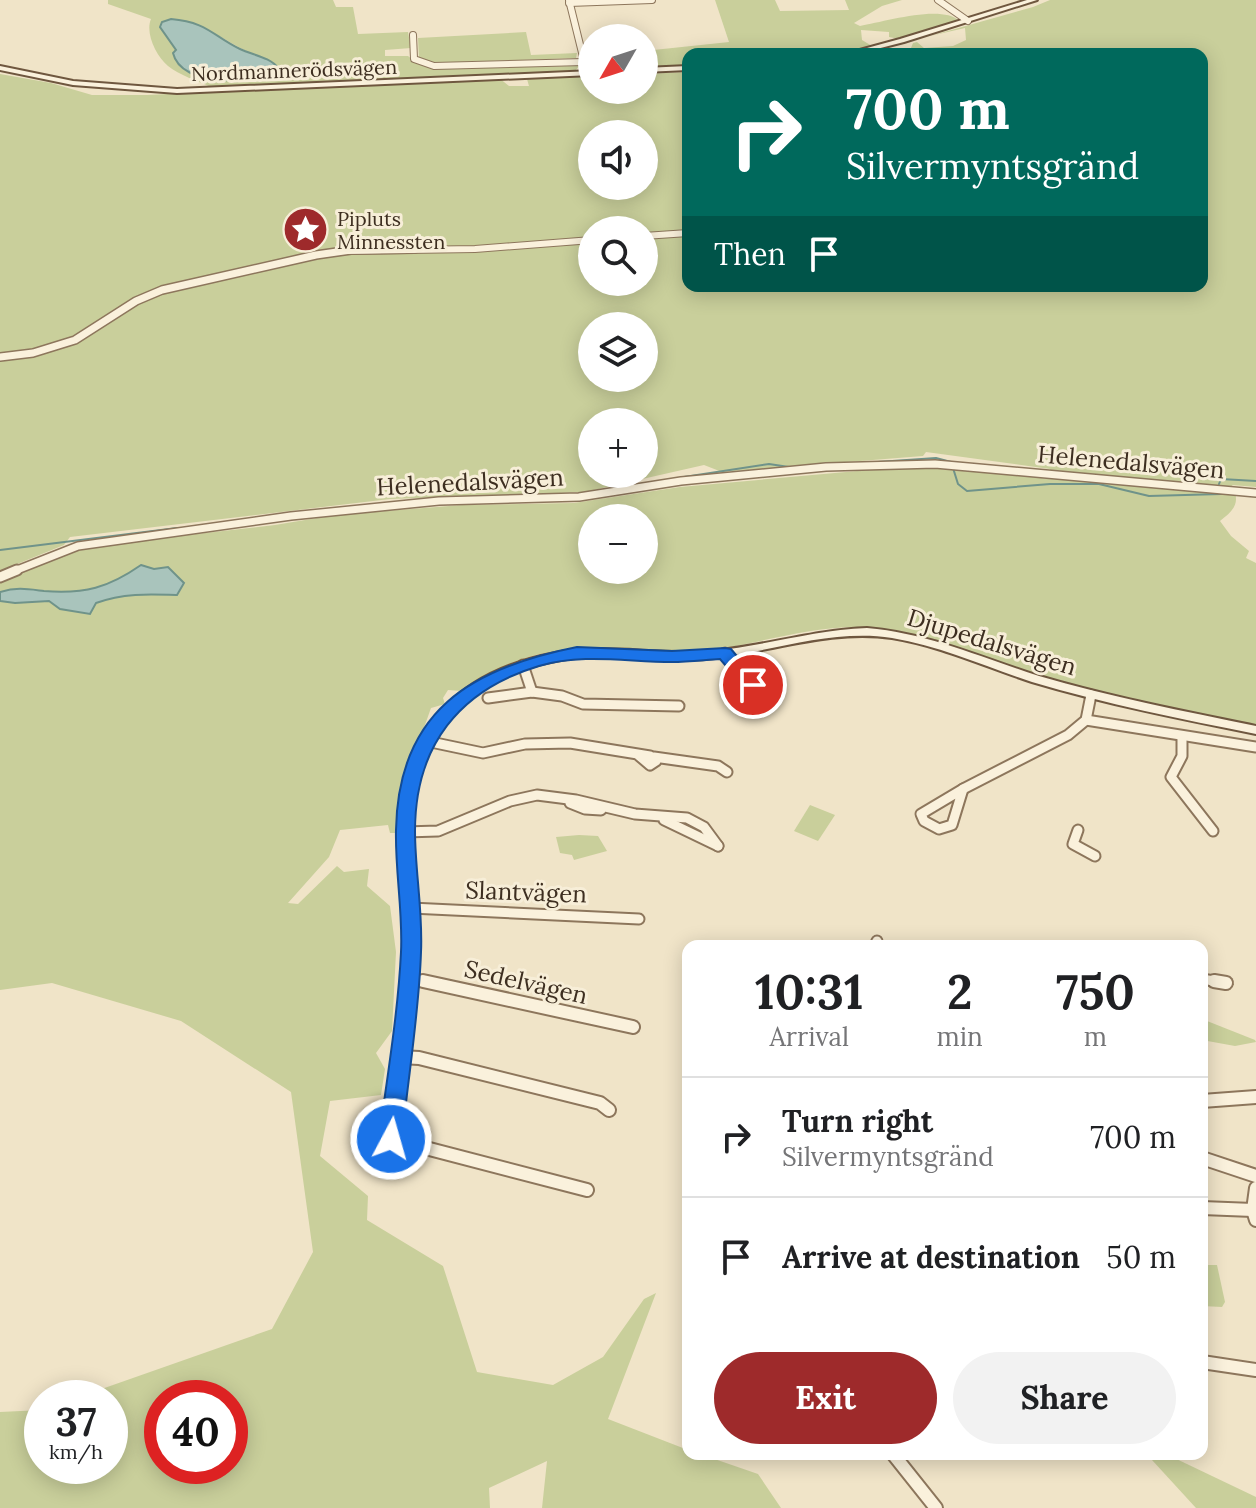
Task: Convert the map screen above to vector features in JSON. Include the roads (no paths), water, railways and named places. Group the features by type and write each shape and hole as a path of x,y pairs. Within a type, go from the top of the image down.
{"main road":[{"path":"870,48 1034,0"},
{"name":"Nordmannerödsvägen","path":"0,68 73,83 177,91 578,74"},
{"path":"658,69 682,68"},
{"name":"Djupedalsvägen","path":"391,1139 409,978 411,908 405,832 409,786 426,741 445,714 462,697 489,679 523,665 577,653 672,656 725,653 851,631 922,640 1091,695 1256,730"}],"street":[{"path":"578,38 569,2 652,0"},
{"path":"938,0 968,21"},
{"path":"413,35 414,59 434,66 578,62"},
{"path":"658,235 682,233"},
{"path":"0,357 33,353 75,340 136,301 162,290 316,255 351,250 475,249 578,241"},
{"name":"Helenedalsvägen","path":"0,577 78,546 291,516 439,501 579,497 681,481 826,467 952,465 1256,493"},
{"path":"725,653 753,685"},
{"path":"523,665 532,692"},
{"path":"488,698 532,692 562,696 577,702 628,708 679,706"},
{"path":"963,789 952,825 939,829 924,821 921,814 927,808 963,789 1068,735 1086,720 1091,695"},
{"path":"1086,720 1256,747"},
{"path":"1182,736 1182,756 1171,777 1213,831"},
{"path":"426,741 483,753 498,748 555,744 574,750 596,745 637,754 650,765 656,761 654,757 718,766 727,772"},
{"path":"405,832 431,833 528,796 565,800 585,809 617,810 689,824"},
{"path":"1078,830 1073,844 1095,856"},
{"name":"Slantvägen","path":"411,908 639,919"},
{"name":"Sedelvägen","path":"409,978 633,1027"},
{"path":"1208,980 1226,983"},
{"path":"400,1057 419,1058 600,1103 609,1110"},
{"path":"1208,1101 1256,1097"},
{"path":"391,1139 587,1190"},
{"path":"1208,1160 1256,1176"},
{"path":"1208,1209 1254,1215 1256,1188"},
{"path":"1208,1363 1256,1370"},
{"path":"898,1460 936,1508"}],"water":[{"path":"171,19 202,26 278,68 268,74 237,80 204,78 190,72 179,64 173,53 176,50 160,27 162,22"},
{"path":"141,565 154,569 168,567 184,583 177,595 116,597 96,603 90,614 60,609 49,601 0,601 0,592 12,589 72,591 96,588"}],"waterway":[{"path":"863,463 936,458 951,462"},
{"path":"684,477 769,464 789,467"},
{"path":"953,468 958,484 967,491 1050,484 1099,484 1149,496 1221,494"},
{"path":"1219,484 1221,479 1256,481"},
{"path":"0,550 177,528"}],"place":[{"name":"Pipluts Minnessten","path":"306,229"}]}
